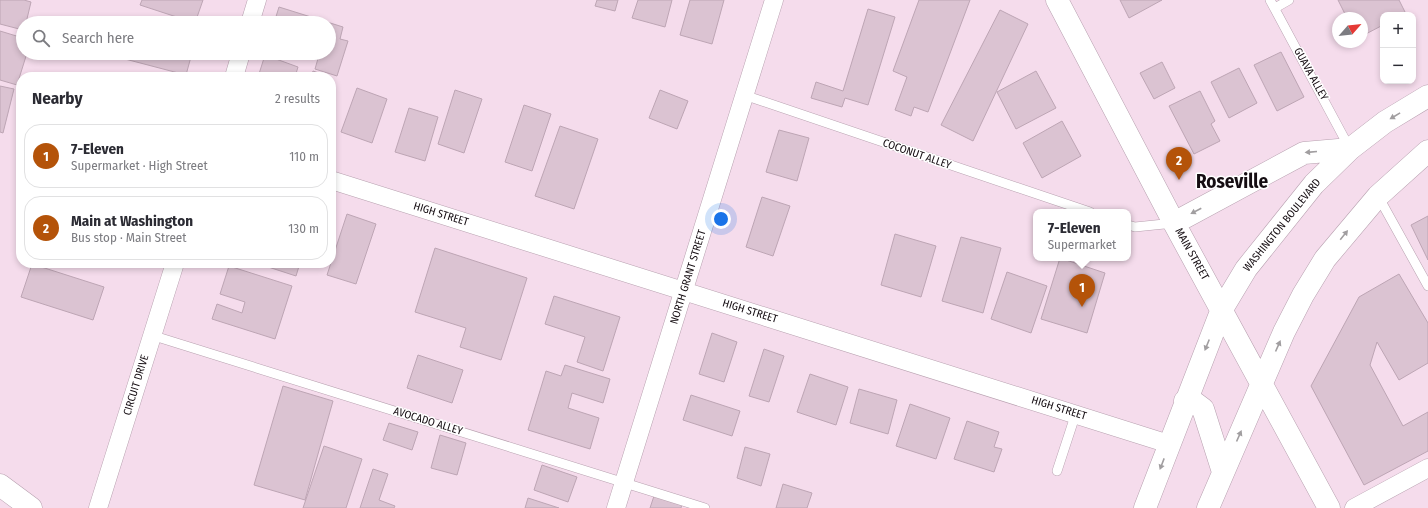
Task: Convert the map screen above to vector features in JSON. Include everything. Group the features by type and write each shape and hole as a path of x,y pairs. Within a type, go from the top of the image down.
{"main road":[{"name":"MAIN STREET","path":"1057,0 1174,223 1329,508"},
{"name":"WASHINGTON BOULEVARD","path":"1145,508 1185,401 1222,309 1246,268 1314,184 1350,149 1385,122 1428,96"},
{"path":"1174,223 1304,153 1350,149"},
{"path":"1208,508 1261,382 1302,295 1325,258 1378,196 1428,151"},
{"path":"1185,401 1195,403 1203,409 1224,472"},
{"path":"0,486 31,508"}],"street":[{"path":"252,16 257,0"},
{"name":"NORTH GRANT STREET","path":"616,508 774,0"},
{"path":"235,72 239,60"},
{"name":"HIGH STREET","path":"336,182 1076,413 1169,444"},
{"name":"CIRCUIT DRIVE","path":"98,508 151,335 173,268"},
{"path":"1354,508 1428,468"}],"lane":[{"path":"1272,4 1289,0"},
{"name":"GUAVA ALLEY","path":"1272,4 1350,149"},
{"name":"COCONUT ALLEY","path":"744,95 1081,209"},
{"path":"1378,196 1428,286"},
{"path":"1131,226 1135,227 1174,223"},
{"name":"AVOCADO ALLEY","path":"151,335 705,508"},
{"path":"1057,471 1076,413"}],"building":[{"path":"0,0 24,0 31,2 28,16 16,16 16,28 0,24"},
{"path":"142,0 203,0 197,16 174,16 140,5"},
{"path":"597,0 618,0 615,11 595,6"},
{"path":"638,0 672,0 665,27 632,18"},
{"path":"690,0 724,0 712,44 680,35"},
{"path":"919,0 970,0 928,112 914,107 911,116 895,110 907,77 893,71"},
{"path":"1120,0 1162,0 1129,18"},
{"path":"1338,0 1399,0 1405,12 1380,12 1380,27 1368,33 1368,12 1344,12"},
{"path":"279,7 308,16 276,16"},
{"path":"868,9 895,17 868,105 845,98 842,107 811,98 816,82 843,91"},
{"path":"1000,10 1028,24 973,141 941,125"},
{"path":"336,25 343,27 340,39 348,41 337,76 336,72 324,72 315,69 318,60 336,60"},
{"path":"0,31 16,36 16,60 25,60 21,72 16,72 16,85 0,80"},
{"path":"1281,52 1304,97 1277,111 1254,65"},
{"path":"129,60 190,60 187,72 175,72"},
{"path":"263,60 279,60 298,67 296,72 260,72"},
{"path":"1162,62 1175,88 1154,99 1140,73"},
{"path":"1239,68 1257,103 1229,118 1211,82"},
{"path":"1036,71 1056,108 1016,129 997,92"},
{"path":"0,86 14,89 3,133 0,132"},
{"path":"357,88 387,99 372,143 341,132"},
{"path":"455,90 482,99 464,153 438,144"},
{"path":"660,90 688,101 677,129 649,118"},
{"path":"1200,91 1215,121 1211,124 1220,141 1194,154 1169,106"},
{"path":"524,105 551,114 532,171 505,162"},
{"path":"409,108 438,117 425,161 395,152"},
{"path":"1062,121 1081,156 1042,178 1023,143"},
{"path":"560,126 598,139 574,209 535,196"},
{"path":"779,130 809,138 797,181 766,172"},
{"path":"762,197 790,206 773,256 746,247"},
{"path":"347,214 376,224 356,284 327,275 329,268 336,268 336,248"},
{"path":"1428,216 1428,260 1411,225"},
{"path":"895,234 936,246 921,297 881,285"},
{"path":"961,237 1001,248 983,313 942,301"},
{"path":"435,248 527,278 501,360 460,347 466,328 415,312"},
{"path":"1059,261 1069,261 1105,273 1087,333 1041,319"},
{"path":"31,268 45,268 104,287 93,320 21,297"},
{"path":"228,268 235,268 292,286 275,339 212,319 217,304 242,313 245,302 220,294"},
{"path":"271,268 298,268 296,276"},
{"path":"1007,272 1047,286 1031,333 991,319"},
{"path":"1399,274 1428,323 1428,363 1399,380 1377,342 1370,365 1403,426 1428,412 1428,451 1364,485 1311,386 1359,297"},
{"path":"554,296 620,317 603,371 577,362 585,337 545,324"},
{"path":"712,333 737,342 724,382 699,374"},
{"path":"764,349 784,356 769,402 749,396"},
{"path":"418,355 463,370 452,403 407,388"},
{"path":"565,365 610,379 603,403 572,393 568,408 599,418 590,449 528,430 546,371 561,376"},
{"path":"810,374 848,387 836,425 797,412"},
{"path":"283,386 333,401 305,500 254,485"},
{"path":"859,389 897,400 888,434 850,423"},
{"path":"691,395 740,411 732,436 683,420"},
{"path":"910,404 950,418 936,459 896,446"},
{"path":"967,421 999,432 994,447 1002,449 994,472 954,459"},
{"path":"389,423 418,432 412,450 383,440"},
{"path":"440,435 466,443 457,475 431,468"},
{"path":"324,446 362,459 346,508 303,508"},
{"path":"745,447 770,454 761,486 737,478"},
{"path":"542,465 577,477 568,502 534,490"},
{"path":"373,469 388,474 379,500 395,506 394,508 360,508"},
{"path":"783,484 812,493 807,508 776,508"},
{"path":"654,496 682,504 681,508 650,508"},
{"path":"528,498 559,508 525,508"}],"place":[{"name":"Main at Washington","path":"1179,180"},
{"name":"7-Eleven","path":"1082,307"}],"district":[{"name":"Roseville","path":"1232,181"}]}
